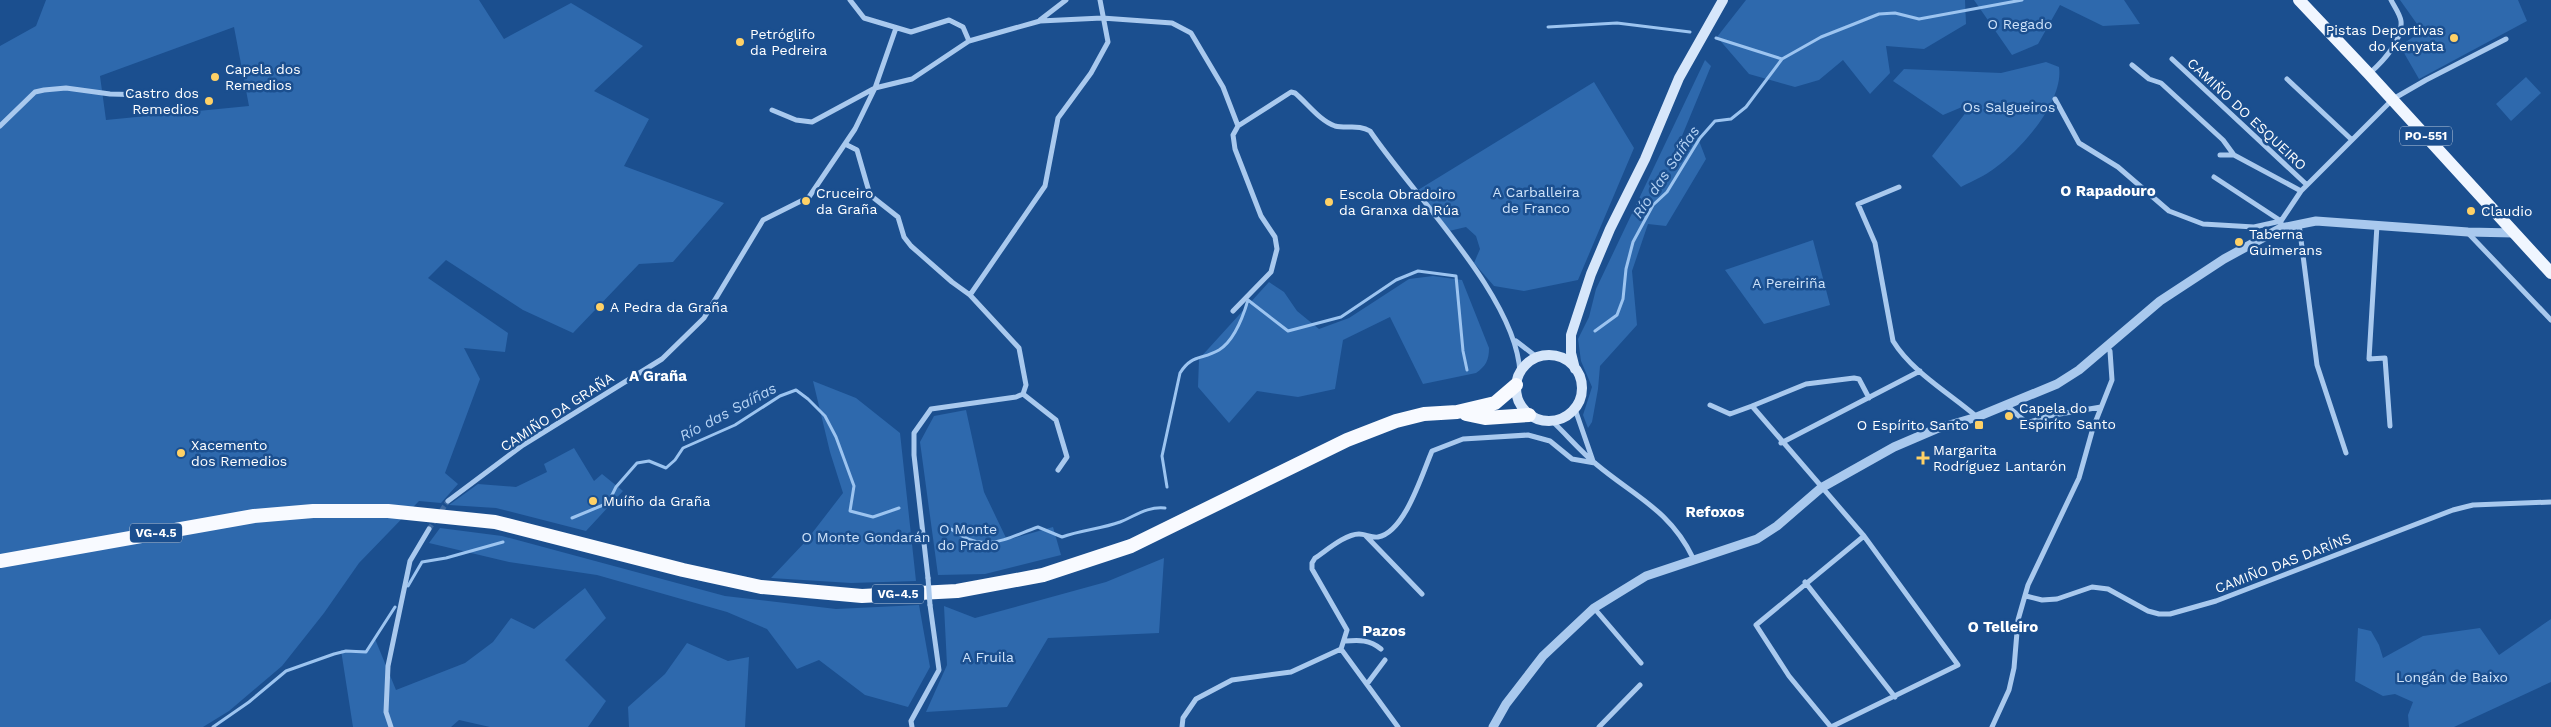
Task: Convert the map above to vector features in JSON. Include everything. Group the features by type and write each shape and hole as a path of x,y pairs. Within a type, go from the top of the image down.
{"highway":[{"path":"1457,412 1495,403 1518,379"},
{"path":"1457,412 1485,418 1530,415"},
{"name":"VG-4.5","path":"0,561 254,516 313,512 388,511 495,522 761,588 862,596 957,591 1043,575 1131,546 1347,440 1396,421 1424,414 1457,412"}],"main road":[{"path":"1571,335 1559,351 1551,356 1538,358 1525,366 1518,379 1517,396 1522,406 1536,419 1552,421 1565,418 1580,400 1582,389 1571,353 1571,335 1591,274 1610,229 1645,159 1679,78 1723,0"},
{"name":"PO-551","path":"2299,0 2551,273"},
{"path":"1551,356 1565,360 1575,369"}],"street":[{"path":"850,0 864,18 911,32 949,20 963,27 969,42"},
{"path":"1054,8 1056,0"},
{"path":"1040,21 1066,0"},
{"path":"970,294 1045,186 1058,118 1091,73 1108,42 1100,0"},
{"path":"2369,74 2386,58 2399,34 2401,20 2391,0"},
{"path":"772,110 806,123 817,120 867,90 912,78 969,42 1040,21 1102,18 1172,23 1191,33 1223,87 1238,126"},
{"name":"CAMIÑO DA GRAÑA","path":"448,501 523,445 662,359 704,318 763,220 809,197 856,129 875,88 896,28"},
{"path":"1493,727 1506,704 1543,656 1594,608 1646,576 1693,558 1757,539 1777,526 1821,488 1894,447 1936,429 1977,417 2057,384 2079,370 2160,301 2281,224 2301,191 2392,99 2506,39"},
{"name":"CAMIÑO DO ESQUEIRO","path":"2172,59 2307,185"},
{"path":"2132,65 2150,80 2161,83 2223,140 2234,155 2301,191"},
{"path":"2287,79 2352,140"},
{"path":"0,126 35,92 44,90 66,88 110,94 148,95"},
{"path":"1233,311 1271,272 1277,249 1275,237 1261,216 1235,149 1233,135 1238,126 1291,92 1295,93 1328,122 1337,126 1358,127 1370,130 1476,270 1498,306 1515,340 1518,379"},
{"path":"2055,99 2079,143 2118,167 2169,211 2203,224 2254,227 2316,221 2468,232 2514,233"},
{"path":"845,144 857,150 870,195 898,217 904,237 911,246 952,282 970,294 1019,348 1026,385 1023,394 1016,397 931,409 914,433 914,455 939,670 911,721 912,727"},
{"path":"2220,155 2234,155"},
{"path":"2214,177 2281,224"},
{"path":"1898,187 1858,204 1875,243 1894,341 1899,351 1920,371 1977,417"},
{"path":"2299,223 2317,365 2346,453"},
{"path":"2377,224 2369,359 2385,358 2390,426"},
{"path":"2468,232 2551,320"},
{"path":"1515,340 1538,358"},
{"path":"1992,727 2008,690 2014,668 2018,620 2034,572 2078,478 2101,407 2112,380 2110,351 2106,346"},
{"path":"1781,442 1920,371"},
{"path":"1710,405 1730,414 1806,384 1854,378 1859,379 1869,398"},
{"path":"1023,394 1056,420 1066,457 1058,470"},
{"path":"1962,421 1963,405"},
{"path":"2006,405 2027,423 2048,416 2101,407"},
{"path":"1752,406 1781,442 1864,536 1958,665 1831,727 1789,676 1756,625 1805,582 1864,536"},
{"path":"1574,409 1595,463"},
{"path":"1552,421 1595,463 1652,506 1680,533 1693,558"},
{"path":"1182,727 1183,718 1196,699 1232,680 1291,672 1341,649 1347,630 1312,569 1312,563 1315,558 1350,536 1377,537 1388,533 1400,523 1432,451 1463,438 1528,435 1550,441 1572,459 1595,463"},
{"name":"CAMIÑO DAS DARÍNS","path":"2026,596 2042,600 2057,599 2092,587 2108,590 2148,611 2170,614 2216,600 2473,504 2551,502"},
{"path":"391,727 386,712 388,666 410,561 429,529"},
{"path":"1366,536 1422,594"},
{"path":"1805,582 1895,697"},
{"path":"1594,608 1641,663"},
{"path":"1344,641 1360,640 1372,642 1381,649"},
{"path":"1341,649 1398,727"},
{"path":"1366,684 1385,660"},
{"path":"1599,727 1640,685"}],"green space":[{"path":"46,0 479,0 504,39 571,3 643,46 594,91 649,119 624,166 724,203 673,262 639,264 573,333 523,310 446,260 428,278 508,333 505,352 464,348 480,379 445,473 458,484 441,503 419,501 359,563 324,613 282,666 229,711 203,727 0,727 0,46 36,26","holes":["234,27 249,106 106,120 100,76"]},
{"path":"1746,0 1965,0 1966,24 1924,49 1886,46 1890,73 1870,94 1843,60 1819,80 1795,87 1749,74 1717,37"},
{"name":"O Regado","path":"1974,0 2124,0 2140,24 2103,26 2060,5 2038,44 2012,55"},
{"name":"Pistas Deportivas do Kenyata","path":"2400,0 2518,0 2527,21 2419,79 2400,46 2422,31"},
{"path":"1705,60 1711,66 1672,160 1696,133 1706,159 1666,226 1648,224 1632,271 1637,325 1600,366 1592,422 1588,428 1583,415 1592,387 1581,361 1578,339 1589,317 1596,289"},
{"name":"Os Salgueiros","path":"2046,62 2059,67 2059,80 2055,94 2039,123 2006,160 1987,174 1961,187 1932,156 1974,102 1943,115 1893,81 1904,69 2001,73"},
{"path":"2526,77 2541,93 2511,121 2496,104"},
{"name":"A Carballeira de Franco","path":"1594,82 1634,148 1578,280 1524,291 1494,286 1474,263 1480,249 1476,236 1466,227 1449,231 1418,190"},
{"name":"A Pereiriña","path":"1813,240 1830,305 1764,324 1725,270"},
{"path":"1433,276 1462,280 1489,348 1486,362 1476,373 1423,384 1390,317 1343,340 1335,389 1298,397 1257,391 1229,423 1198,387 1199,359 1269,282 1284,292 1297,311 1319,329 1349,318 1409,279"},
{"name":"O Monte Gondarán","path":"813,381 856,398 900,433 916,581 851,583 771,578 806,541 843,493 830,452"},
{"name":"O Monte do Prado","path":"966,410 984,492 1007,540 1053,527 1061,555 985,574 938,575 920,442 934,416"},
{"path":"574,448 594,481 602,474 623,491 586,531 496,508 449,505 478,484 516,487 547,472 544,464"},
{"path":"440,528 502,536 725,596 836,609 919,605 930,667 908,707 865,695 819,660 797,669 767,629 727,612 597,575 509,562 429,543"},
{"name":"A Fruila","path":"1164,558 1159,633 1048,638 1007,707 926,712 947,665 944,606 975,618 1106,582"},
{"path":"585,588 606,618 565,660 606,701 588,727 490,727 459,720 451,727 353,727 341,650 366,650 375,639 396,690 465,663 493,642 511,618 534,629"},
{"name":"Longán de Baixo","path":"2551,619 2551,682 2454,727 2409,727 2408,715 2413,702 2395,694 2383,696 2355,681 2358,628 2371,631 2379,645 2383,658 2423,636 2480,628 2499,655"},
{"path":"687,643 728,661 749,657 745,727 629,727 628,707 665,674"}],"waterway":[{"name":"Río das Saíñas","path":"1595,331 1617,315 1623,299 1626,269 1633,242 1653,205 1667,192 1700,138 1715,121 1731,119 1746,107 1782,59 1821,37 1879,14 1895,13 1919,19 2022,0"},
{"path":"1548,27 1617,23 1690,32"},
{"path":"1716,38 1782,59"},
{"name":"Río das Saíñas","path":"1167,487 1162,456 1180,373 1193,360 1213,353 1225,346 1238,328 1248,300 1288,331 1341,317 1396,280 1418,271 1456,276 1463,351 1467,370"},
{"name":"Río das Saíñas","path":"572,518 608,503 616,487 637,463 649,461 666,468 675,460 683,448 735,425 780,396 796,390 825,416 836,437 854,486 850,511 873,517 899,508"},
{"name":"Río das Saíñas","path":"951,529 963,537 984,543 1003,540 1038,527 1062,537 1120,522 1153,508 1165,508"},
{"name":"Río das Saíñas","path":"408,586 422,562 446,558 503,542"},
{"name":"Río das Saíñas","path":"213,727 249,702 286,671 346,651 366,652 395,607"}],"tunnel":[{"path":"429,529 448,501"}],"place":[{"name":"Pistas Deportivas do Kenyata","path":"2454,38"},
{"name":"Petróglifo da Pedreira","path":"740,42"},
{"name":"Capela dos Remedios","path":"215,77"},
{"name":"Castro dos Remedios","path":"209,101"},
{"name":"Cruceiro da Graña","path":"806,201"},
{"name":"Escola Obradoiro da Granxa da Rúa","path":"1329,202"},
{"name":"Claudio","path":"2471,211"},
{"name":"Taberna Guimerans","path":"2239,242"},
{"name":"A Pedra da Graña","path":"600,307"},
{"name":"Capela do Espiríto Santo","path":"2009,416"},
{"name":"O Espírito Santo","path":"1979,425"},
{"name":"Xacemento dos Remedios","path":"181,453"},
{"name":"Margarita Rodríguez Lantarón","path":"1923,458"},
{"name":"Muíño da Graña","path":"593,501"}],"district":[{"name":"O Rapadouro","path":"2108,191"},
{"name":"A Graña","path":"658,376"},
{"name":"Refoxos","path":"1715,512"},
{"name":"O Telleiro","path":"2003,627"},
{"name":"Pazos","path":"1384,631"}]}
